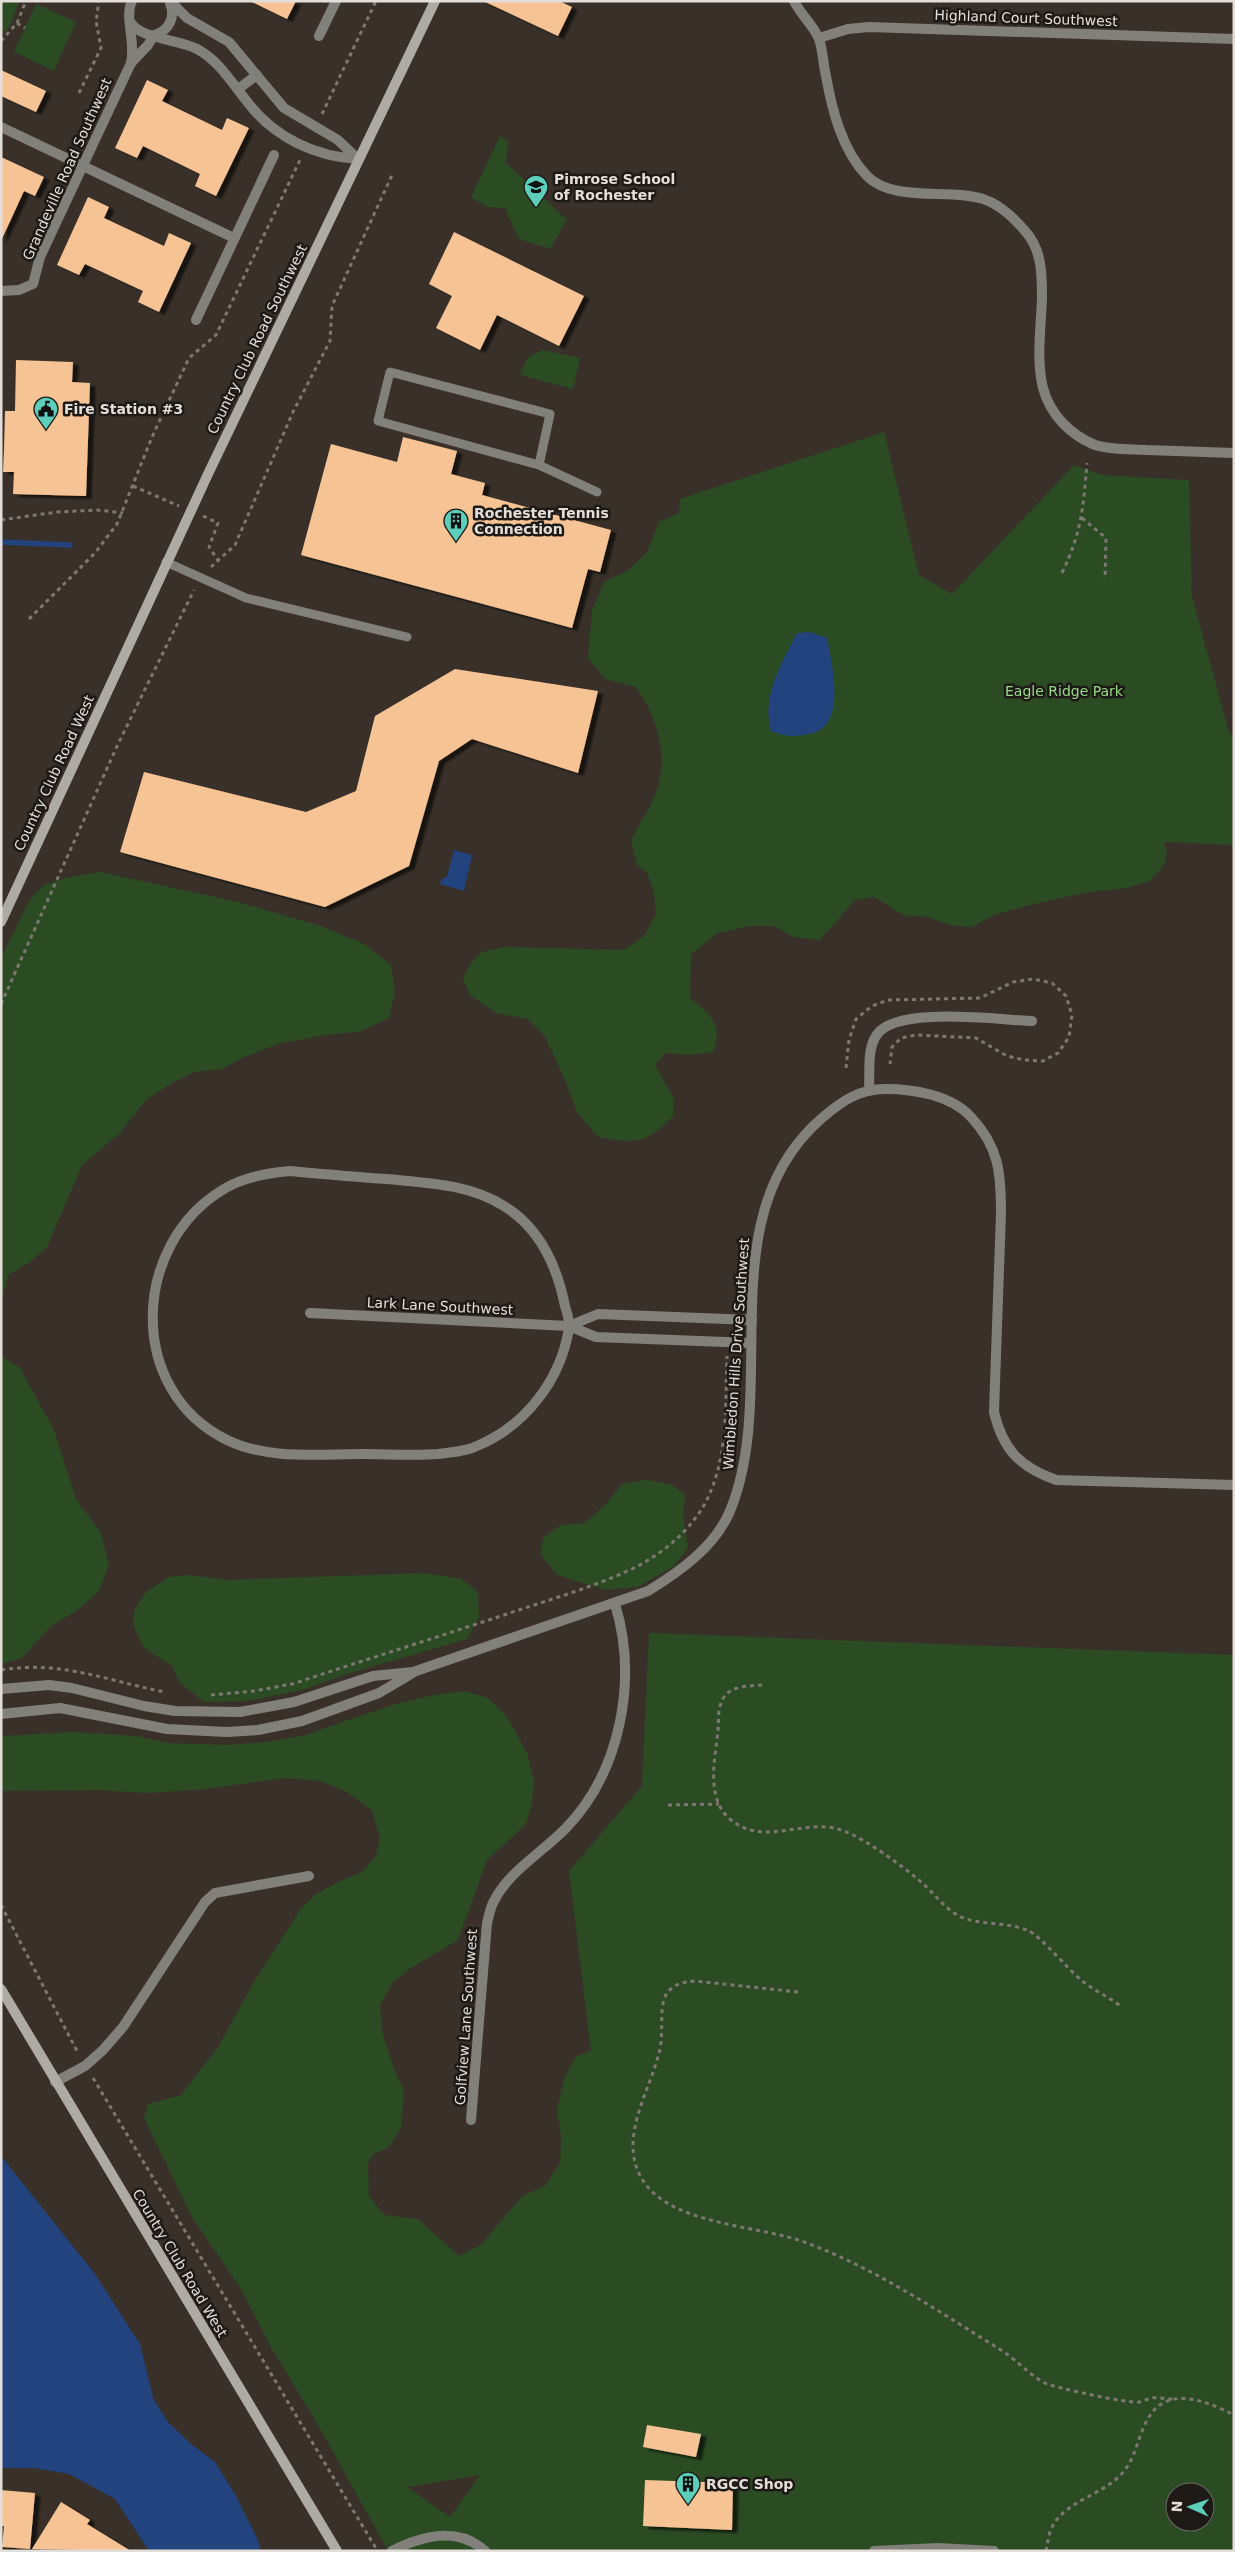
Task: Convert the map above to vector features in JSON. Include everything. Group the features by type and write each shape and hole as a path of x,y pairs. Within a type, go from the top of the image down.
{"main road":[{"name":"Country Club Road Southwest","path":"107,691 166,562 435,1"},
{"name":"Country Club Road West","path":"1,922 107,691"},
{"name":"Country Club Road West","path":"1,1989 337,2551"}],"street":[{"name":"Grandeville Road Southwest","path":"1,291 19,290 33,284 40,257 131,63 134,50 129,8 132,1"},
{"name":"Grandeville Road Southwest","path":"131,63 148,45 154,35 169,25 173,11 170,1"},
{"path":"170,1 187,18 229,42 284,108 338,140 358,159"},
{"path":"319,36 336,1"},
{"path":"794,1 818,38 836,121 848,147 867,176 876,183 889,188 914,193 983,199 994,204 1026,232 1036,248 1041,266 1040,368 1043,389 1052,409 1064,424 1079,437 1096,445 1118,449 1234,453"},
{"path":"129,19 141,32 198,49 220,67 266,123 306,147 330,156 358,159"},
{"name":"Highland Court Southwest","path":"818,38 848,29 869,27 1234,39"},
{"path":"238,89 257,74"},
{"path":"1,127 234,238"},
{"path":"196,320 274,155"},
{"path":"1032,1021 918,1016 888,1024 876,1034 871,1047 869,1089 921,1092 946,1100 970,1114 986,1134 997,1157 1001,1184 1001,1213 994,1412 999,1430 1007,1447 1020,1462 1038,1474 1056,1480 1234,1485"},
{"name":"Wimbledon Hills Drive Southwest","path":"1,1689 57,1686 175,1711 240,1712 304,1700 373,1676 416,1671 615,1604 648,1591 675,1575 715,1536 729,1513 740,1480 746,1446 757,1241 764,1212 787,1157 818,1121 835,1107 869,1089"},
{"path":"290,1171 441,1184 484,1196 505,1206 522,1220 552,1257 569,1326 562,1354 533,1407 516,1423 476,1447 433,1454 276,1454 227,1440 205,1426 187,1409 169,1384 157,1356 152,1328 152,1302 157,1276 170,1245 181,1228 206,1201 225,1188 245,1179 290,1171"},
{"name":"Lark Lane Southwest","path":"310,1313 569,1326 596,1337 751,1343"},
{"name":"Lark Lane Southwest","path":"569,1326 598,1314 752,1320"},
{"name":"Golfview Lane Southwest","path":"471,2120 487,1923 494,1901 508,1882 566,1828 591,1797 606,1772 616,1741 623,1697 624,1651 621,1624 615,1604"},
{"name":"Wimbledon Hills Drive Southwest","path":"1,1714 60,1708 167,1729 227,1732 258,1730 302,1721 379,1693 416,1671"},
{"path":"55,2082 85,2066 103,2050 123,2027 210,1898 223,1890 309,1876"},
{"path":"392,2551 438,2535 466,2540 485,2551"},
{"path":"874,2551 938,2548 994,2551"}],"lane":[{"path":"539,465 550,414 390,372 378,421 539,465 597,492"},
{"path":"166,562 246,598 407,637"}],"path":[{"path":"1,41 17,23 26,1"},
{"path":"79,93 101,48 96,22 99,1"},
{"path":"315,128 376,1"},
{"path":"17,23 25,28"},
{"path":"29,619 95,553 117,524 152,437 189,358 216,335 306,147"},
{"path":"1,1004 118,744 200,578 235,545 293,412 330,341 332,306 392,175"},
{"path":"1062,573 1075,546 1082,518 1087,463"},
{"path":"1,520 57,512 97,510 122,513"},
{"path":"1082,518 1106,538 1106,579"},
{"path":"203,1695 254,1691 292,1684 579,1590 636,1567 659,1553 680,1537 692,1523 713,1486 725,1431 727,1342"},
{"path":"1,1670 22,1667 65,1668 175,1694"},
{"path":"762,1685 730,1691 723,1698 719,1710 713,1769 719,1804 729,1819 753,1831 780,1832 818,1825 845,1832 892,1860 960,1917 1016,1926 1031,1932 1083,1982 1122,2007"},
{"path":"668,1805 719,1804"},
{"path":"1,1905 85,2066 377,2551"},
{"path":"798,1992 695,1981 682,1982 667,1991 663,2002 663,2028 658,2059 636,2126 636,2164 650,2190 665,2201 694,2214 723,2224 781,2234 848,2260 901,2288 994,2345 1048,2384 1123,2402 1139,2402 1150,2398 1205,2402 1234,2415"},
{"path":"1046,2551 1055,2522 1076,2504 1116,2480 1127,2467 1154,2410 1164,2402 1175,2399"}],"green space":[{"path":"1,1 18,1 18,4 10,26 1,34"},
{"path":"36,4 76,22 54,71 14,52"},
{"path":"500,136 508,141 506,163 567,220 550,249 519,239 505,208 487,207 471,197"},
{"path":"543,350 580,358 573,389 520,375 527,358"},
{"name":"Eagle Ridge Park","path":"884,432 919,575 952,594 1074,465 1102,475 1189,480 1192,596 1228,729 1234,742 1234,845 1164,842 1167,853 1164,865 1150,881 1127,888 1089,892 1034,904 997,914 972,927 950,925 928,917 903,915 874,897 855,900 820,940 794,937 774,926 750,926 718,933 691,954 690,998 709,1015 716,1027 717,1034 713,1052 689,1055 665,1053 655,1065 674,1099 673,1116 655,1132 639,1140 631,1141 598,1137 577,1112 563,1075 544,1035 527,1019 496,1013 470,995 463,979 470,964 482,952 503,947 624,950 644,936 656,914 654,892 647,873 637,865 631,840 649,808 657,789 662,762 659,735 655,722 636,687 605,679 588,658 592,610 604,582 629,570 647,552 659,522 679,513 680,499"},
{"path":"100,872 238,902 321,926 364,944 391,965 395,992 389,1018 359,1032 324,1035 278,1044 244,1057 222,1069 194,1072 170,1084 146,1100 120,1133 82,1165 47,1247 30,1262 8,1275 1,1304 1,958 30,899 44,885 69,877"},
{"path":"1,1349 3,1357 20,1368 54,1430 76,1499 101,1533 109,1565 99,1591 79,1609 50,1627 22,1658 1,1664"},
{"path":"645,1480 670,1484 685,1494 683,1517 688,1548 673,1567 637,1587 606,1590 557,1575 541,1555 543,1538 561,1525 585,1523 605,1505 622,1484"},
{"path":"424,1573 461,1579 478,1592 479,1617 467,1639 350,1673 302,1690 248,1701 204,1702 179,1682 172,1666 144,1648 133,1625 134,1611 146,1592 169,1577 188,1575 228,1580"},
{"path":"649,1633 1234,1655 1234,2551 388,2551 318,2425 272,2349 241,2289 192,2217 144,2118 148,2104 181,2095 218,2047 255,1980 302,1907 316,1894 362,1872 376,1856 380,1838 372,1811 347,1792 320,1781 285,1778 206,1789 148,1793 100,1790 1,1791 1,1736 74,1732 137,1736 168,1743 225,1745 267,1742 302,1736 392,1705 434,1695 464,1691 488,1698 506,1715 527,1753 534,1781 532,1804 526,1824 487,1860 458,1940 411,1968 393,1982 380,2005 382,2031 394,2069 404,2091 401,2128 388,2148 373,2154 368,2164 369,2196 384,2215 418,2219 459,2256 481,2245 522,2196 545,2186 560,2163 561,2136 557,2110 564,2079 576,2056 591,2051 569,1871 642,1786","holes":["480,2475 450,2517 407,2487"]}],"water":[{"path":"810,632 827,638 834,678 833,708 829,720 821,729 809,734 790,736 771,731 769,705 775,680 797,633"},
{"path":"454,850 472,855 464,891 440,884 441,880 447,876"},
{"path":"1,2156 95,2274 140,2344 153,2398 167,2421 191,2444 215,2462 236,2496 257,2538 261,2551 149,2551 115,2499 69,2474 34,2468 1,2468"}],"building":[{"path":"250,1 296,1 287,19"},
{"path":"483,1 559,1 572,7 558,36"},
{"path":"1,70 46,91 36,112 1,96"},
{"path":"147,80 168,90 162,101 222,130 227,118 249,128 216,196 195,186 200,174 143,146 137,158 115,148"},
{"path":"1,157 44,177 35,196 24,191 1,241"},
{"path":"88,197 109,207 104,218 164,246 169,233 191,243 159,312 138,302 143,291 85,264 79,275 57,265"},
{"path":"454,232 584,296 559,346 497,315 480,350 436,328 452,296 429,284"},
{"name":"Fire Station #3","path":"16,360 73,362 72,382 90,383 86,496 13,494 14,472 3,472 5,411 15,411"},
{"name":"Rochester Tennis Connection","path":"403,437 457,451 451,474 485,483 482,495 611,530 600,572 588,569 572,628 301,555 331,444 397,462"},
{"path":"455,669 598,691 578,773 472,739 439,761 409,866 325,907 120,852 144,772 306,812 356,791 375,716"},
{"path":"647,2425 701,2434 696,2457 643,2447"},
{"name":"RGCC Shop","path":"645,2480 733,2483 732,2530 643,2526"},
{"path":"1,2490 35,2493 30,2549 2,2547 4,2526 1,2526"},
{"path":"61,2502 90,2520 87,2524 131,2551 32,2549"}],"waterway":[{"path":"1,542 70,545"}],"place":[{"name":"Pimrose School of Rochester","path":"536,208"},
{"name":"Fire Station #3","path":"46,430"},
{"name":"Rochester Tennis Connection","path":"456,542"},
{"name":"RGCC Shop","path":"688,2505"}]}
